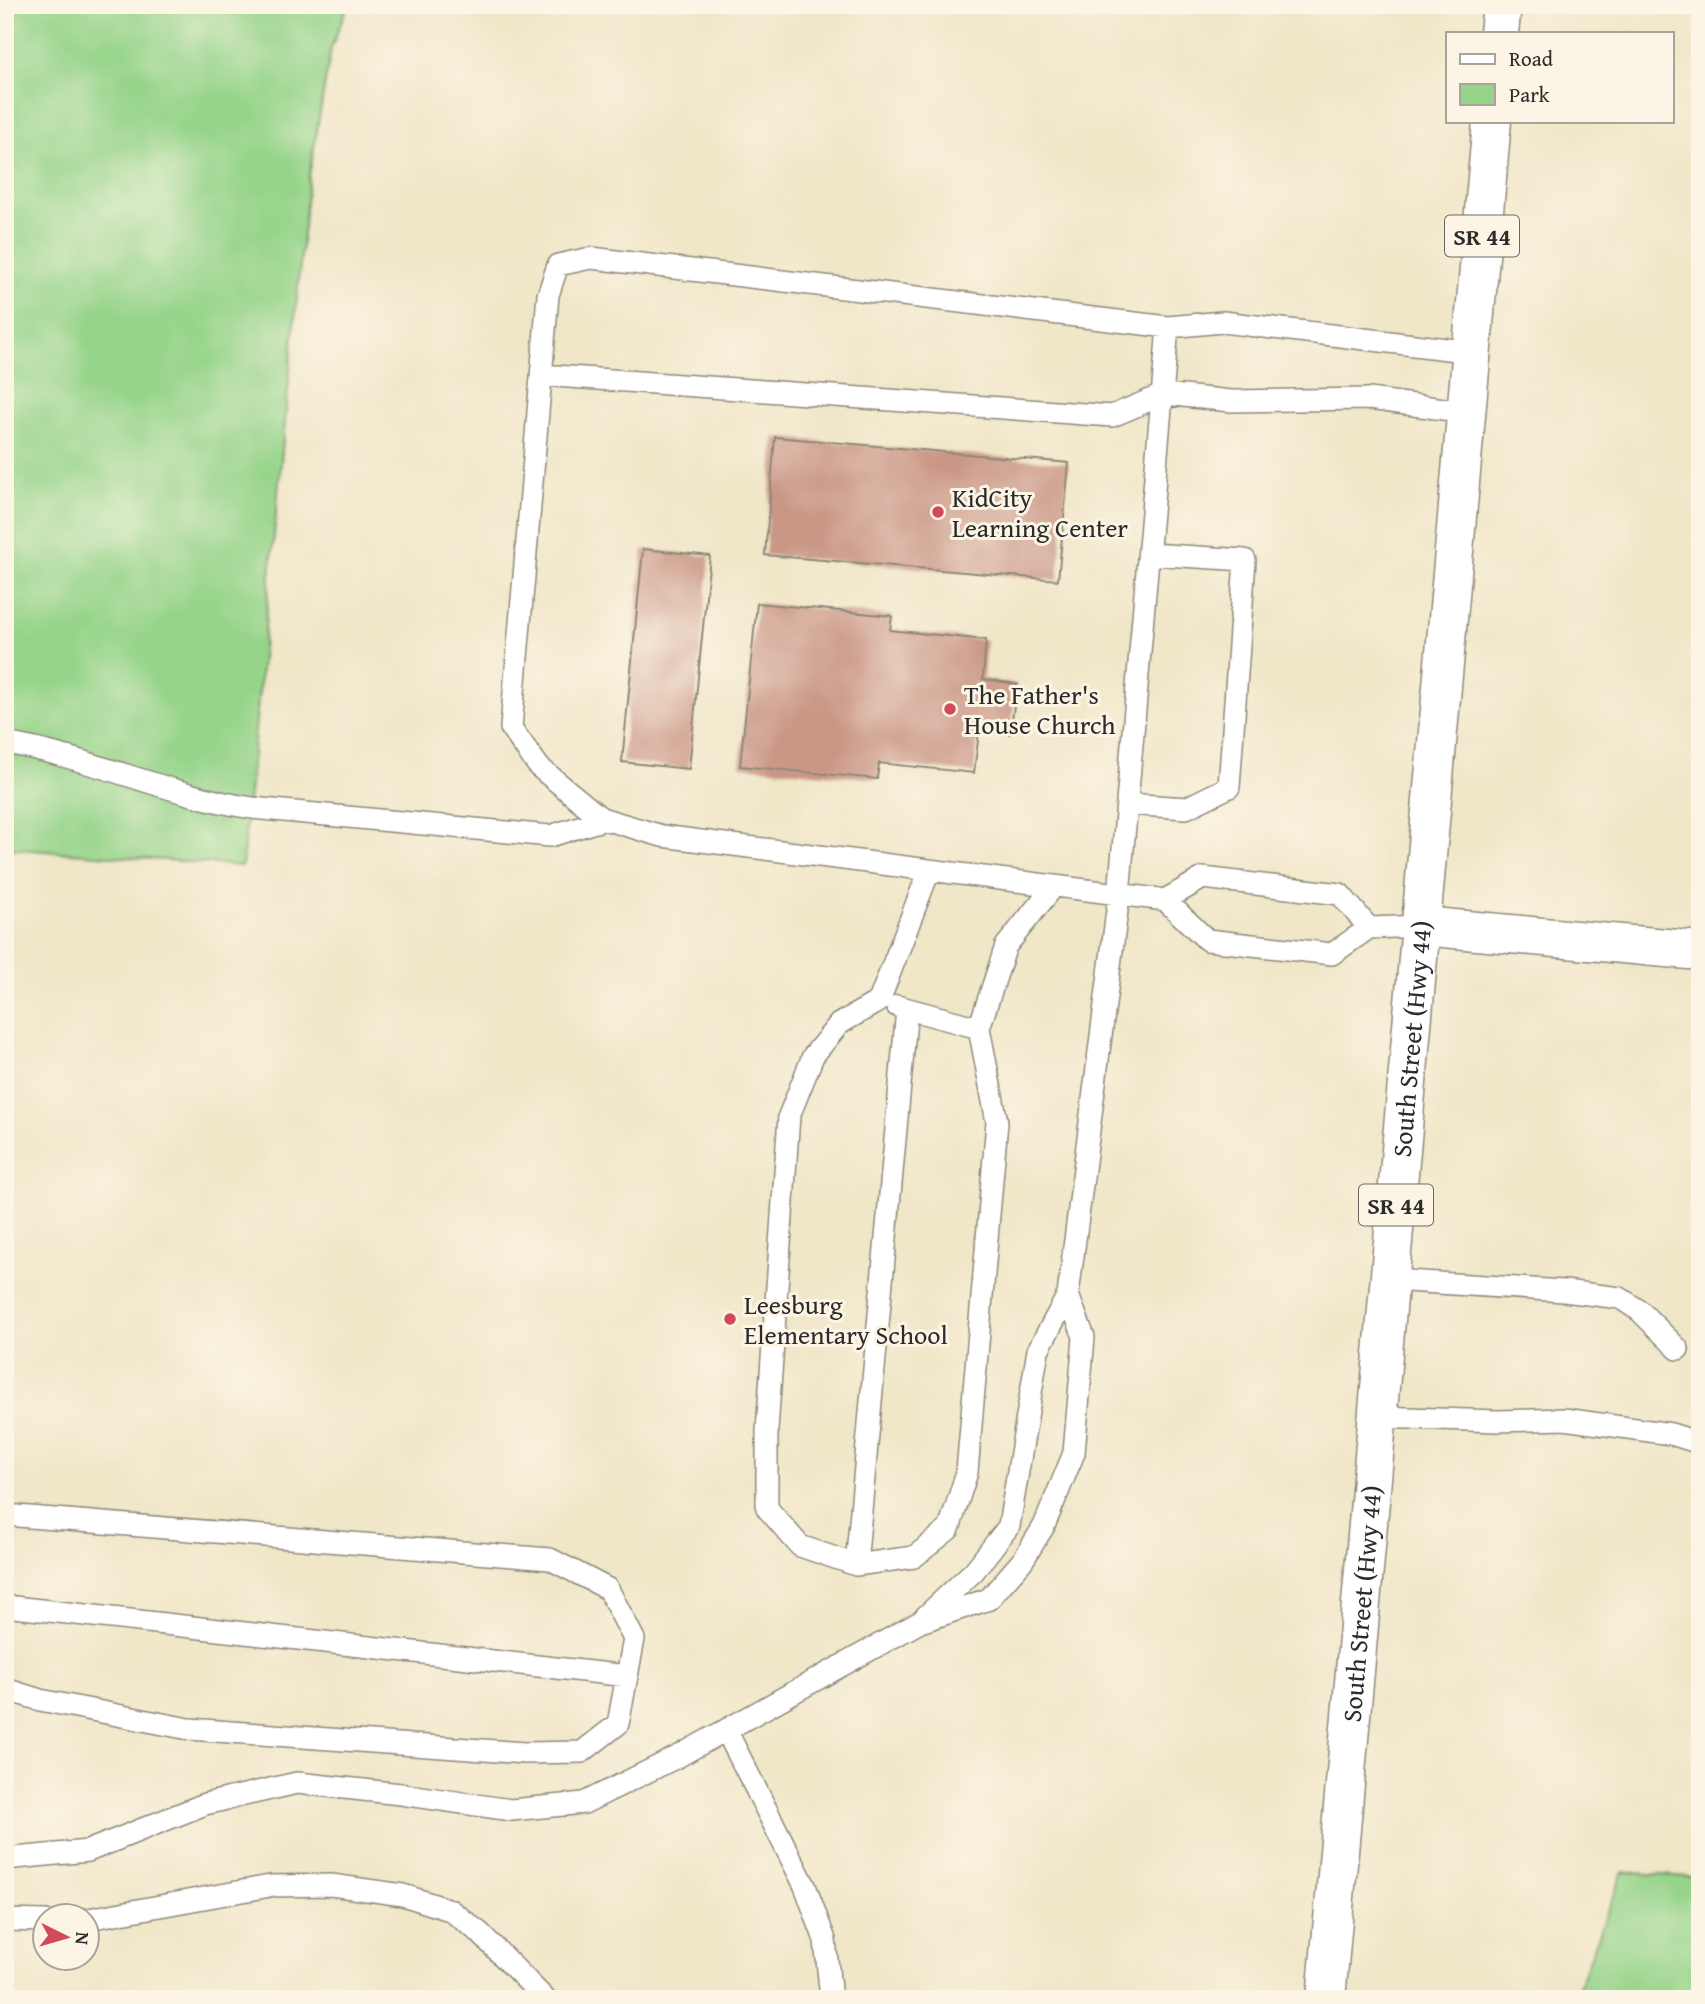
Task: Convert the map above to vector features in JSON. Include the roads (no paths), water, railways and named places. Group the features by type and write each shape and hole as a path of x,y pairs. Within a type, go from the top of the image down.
{"main road":[{"path":"1499,32 1502,5"},
{"name":"SR 44","path":"1466,412 1492,122"},
{"name":"South Street (Hwy 44)","path":"1326,1999 1466,412"},
{"path":"1421,926 1700,951"}],"lane":[{"path":"1369,928 1340,894 1203,878 1165,900 662,836 605,819 539,767 511,728 548,295 558,265 591,258 1168,327 1223,322 1472,352"},
{"path":"920,1622 974,1571 1009,1526 1038,1350 1068,1295 1119,895 1168,327"},
{"path":"541,375 1112,416 1164,394 1231,401 1369,399 1466,412"},
{"path":"1127,804 1186,808 1228,787 1245,561 1150,554"},
{"path":"5,744 42,749 205,801 252,808 550,836 605,819"},
{"path":"929,871 879,1001 839,1024 813,1056 789,1116 767,1430 767,1508 800,1546 856,1565 915,1557 949,1529 967,1472 997,1122 979,1028 1006,946 1052,887"},
{"path":"1165,900 1207,940 1332,954 1369,928 1421,926"},
{"path":"879,1001 979,1028"},
{"path":"856,1565 907,1009"},
{"path":"1390,1280 1620,1298 1640,1311 1678,1349"},
{"path":"5,1859 88,1851 205,1804 297,1783 401,1794 511,1810 584,1803 726,1730 920,1622 989,1600 1023,1560 1044,1526 1073,1453 1084,1337 1068,1295"},
{"path":"1378,1417 1497,1421 1564,1419 1671,1434 1700,1443"},
{"path":"5,1516 550,1559 608,1589 634,1639 618,1724 582,1752 537,1753 189,1729 40,1700 5,1689"},
{"path":"5,1606 627,1676"},
{"path":"726,1730 805,1886 825,1940 831,1999"},
{"path":"102,1916 270,1886 331,1885 403,1895 450,1910 480,1933 545,1999"},
{"path":"5,1920 32,1921"}],"place":[{"name":"KidCity Learning Center","path":"938,512"},
{"name":"The Father's House Church","path":"950,709"},
{"name":"Leesburg Elementary School","path":"730,1319"}]}
